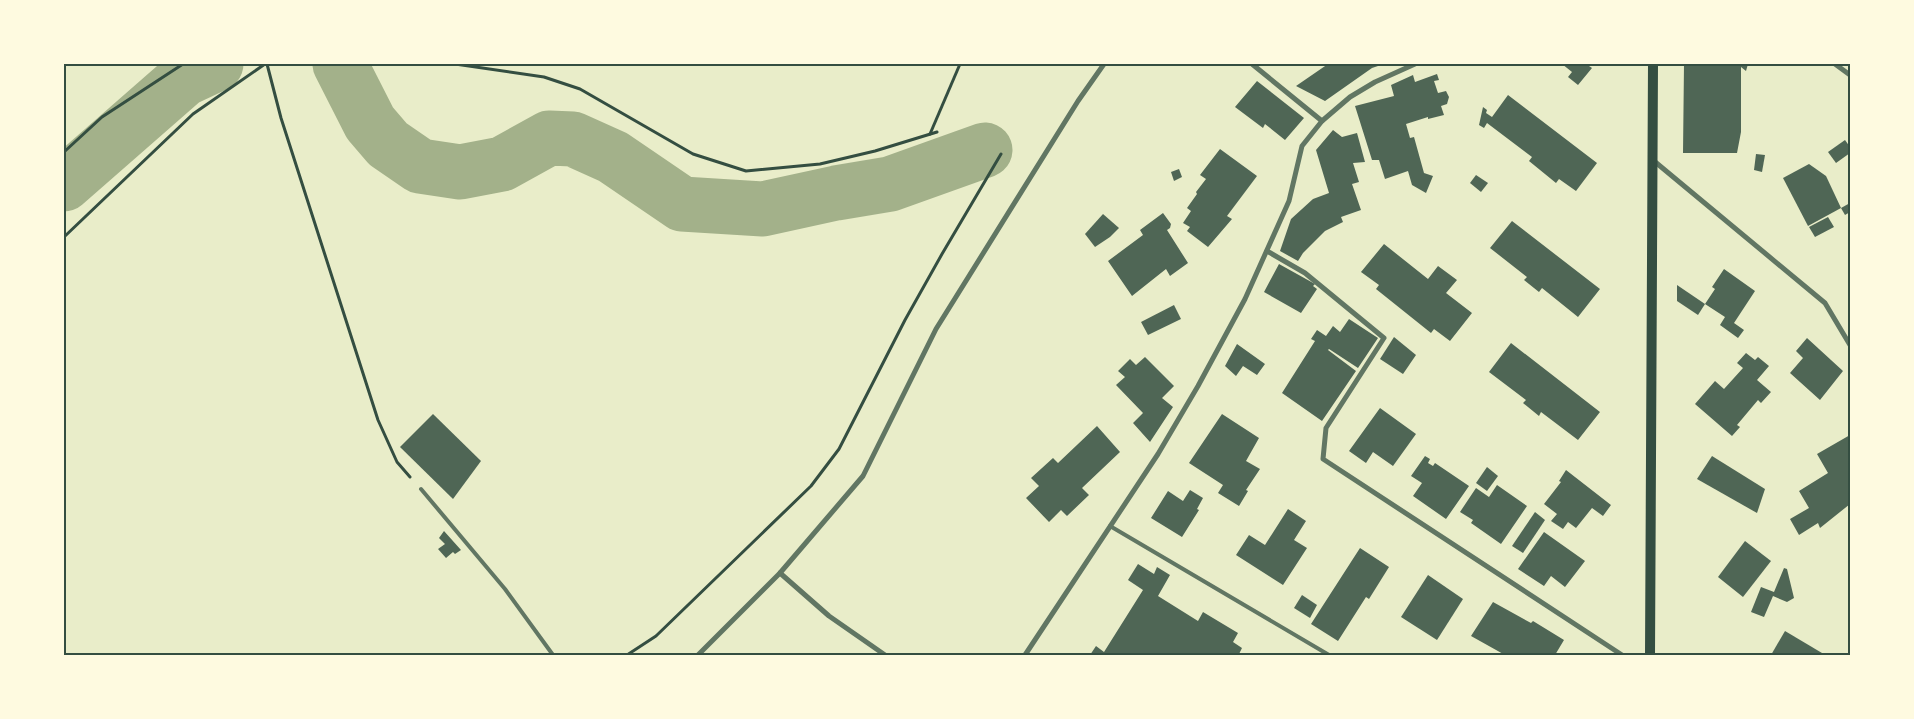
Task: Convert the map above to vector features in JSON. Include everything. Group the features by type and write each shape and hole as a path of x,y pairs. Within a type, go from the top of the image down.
{"main road":[{"path":"1650,655 1653,64"}],"street":[{"path":"698,655 780,574 863,476 936,329 1078,101 1104,64"},
{"path":"1252,64 1322,122"},
{"path":"1025,655 1158,454 1198,386 1245,299 1289,201 1302,146 1322,122 1350,97 1375,82 1415,64"},
{"path":"1835,64 1850,75"},
{"path":"1654,161 1825,303 1850,345"},
{"path":"1266,250 1305,274 1384,338 1326,428 1323,459 1622,655"},
{"path":"780,574 828,616 885,655"}],"lane":[{"path":"421,489 505,589 553,655"},
{"path":"1110,526 1328,655"}],"path":[{"path":"64,152 102,118 183,64"},
{"path":"64,237 194,114 266,64 281,118 378,420 396,462 421,489"},
{"path":"455,64 544,77 580,89 693,154 746,171 820,164 875,151 937,132"},
{"path":"930,134 960,64"},
{"path":"627,655 656,636 811,486 839,449 905,320 1001,154"}],"building":[{"path":"1328,64 1384,64 1372,68 1325,101 1296,86"},
{"path":"1562,64 1586,64 1592,68 1578,85 1568,77 1572,72"},
{"path":"1684,64 1748,64 1746,71 1741,67 1741,132 1737,153 1683,153"},
{"path":"1437,74 1439,80 1434,81 1438,93 1446,91 1449,97 1447,104 1441,106 1444,115 1428,119 1428,117 1406,124 1410,138 1414,137 1424,173 1433,176 1426,193 1412,185 1408,171 1385,179 1379,160 1372,160 1355,106 1394,96 1391,85 1413,75 1415,82"},
{"path":"1257,81 1304,118 1285,140 1265,124 1263,128 1235,107"},
{"path":"1508,95 1597,163 1576,191 1559,179 1556,183 1529,161 1532,157 1487,123 1484,128 1479,125 1483,107 1487,110 1486,113 1492,117"},
{"path":"1333,130 1342,137 1357,133 1365,162 1353,163 1359,182 1352,184 1361,210 1341,217 1343,222 1325,231 1303,253 1298,261 1280,251 1291,219 1313,199 1329,193 1316,150"},
{"path":"1845,140 1850,147 1850,153 1836,163 1828,152"},
{"path":"1220,149 1257,176 1227,216 1232,219 1208,247 1187,231 1190,227 1183,223 1191,211 1187,208 1206,179 1200,175"},
{"path":"1756,154 1765,155 1762,172 1754,170"},
{"path":"1809,164 1826,176 1841,208 1808,226 1783,178"},
{"path":"1179,169 1182,177 1174,181 1171,172"},
{"path":"1476,175 1488,183 1481,192 1470,183"},
{"path":"1850,203 1850,212 1845,215 1841,208"},
{"path":"1163,213 1171,224 1167,230 1188,263 1170,276 1166,269 1132,296 1108,261 1143,235 1140,230"},
{"path":"1103,214 1119,228 1095,247 1085,234"},
{"path":"1828,217 1834,227 1815,237 1809,227"},
{"path":"1512,221 1600,289 1578,317 1542,288 1539,292 1524,280 1527,277 1490,248"},
{"path":"1384,244 1428,279 1438,266 1457,280 1446,293 1472,313 1450,341 1434,329 1431,333 1376,289 1379,285 1361,272"},
{"path":"1279,264 1315,284 1313,286 1317,289 1301,313 1264,292"},
{"path":"1724,269 1755,291 1734,323 1744,330 1738,338 1720,325 1725,317 1705,304 1715,289 1712,287"},
{"path":"1677,285 1705,304 1698,315 1677,301"},
{"path":"1174,305 1181,319 1148,335 1141,322"},
{"path":"1349,319 1378,338 1358,368 1328,350 1356,371 1322,421 1282,393 1315,341 1311,339 1317,330 1326,336 1333,326 1340,332"},
{"path":"1394,337 1416,355 1403,374 1380,359"},
{"path":"1807,338 1843,371 1820,400 1790,373 1803,358 1796,351"},
{"path":"1511,343 1600,412 1578,440 1541,412 1539,416 1523,403 1526,400 1489,372"},
{"path":"1237,344 1265,364 1257,375 1243,366 1236,376 1225,366"},
{"path":"1746,353 1755,360 1758,357 1769,366 1757,380 1771,392 1761,403 1758,400 1737,425 1740,427 1732,436 1695,404 1715,381 1724,389 1743,368 1737,363"},
{"path":"1145,357 1174,386 1162,398 1173,407 1150,442 1133,423 1143,413 1116,385 1125,377 1118,371 1130,359 1136,365"},
{"path":"1380,408 1416,434 1393,466 1373,452 1366,463 1349,451"},
{"path":"433,414 481,461 453,499 400,447"},
{"path":"1222,414 1259,438 1246,461 1260,469 1246,490 1248,491 1239,506 1218,493 1223,485 1189,463"},
{"path":"1097,426 1120,452 1082,488 1089,495 1067,516 1061,510 1049,522 1026,498 1039,486 1031,478 1053,458 1058,463"},
{"path":"1850,435 1850,504 1820,528 1818,523 1799,535 1790,519 1809,508 1799,491 1828,473 1817,454"},
{"path":"1425,456 1430,459 1428,463 1433,466 1435,463 1469,486 1446,519 1413,496 1422,483 1411,476"},
{"path":"1712,456 1765,489 1757,513 1697,479"},
{"path":"1487,467 1498,476 1487,491 1476,483"},
{"path":"1566,470 1611,505 1603,516 1592,508 1576,528 1568,522 1563,529 1551,521 1557,514 1544,504 1561,482 1559,481"},
{"path":"1497,485 1527,506 1501,544 1471,523 1473,520 1460,512 1476,488 1489,497"},
{"path":"1190,490 1203,498 1197,509 1199,510 1182,537 1151,518 1168,491 1183,501"},
{"path":"1288,509 1306,521 1294,540 1307,548 1283,585 1236,555 1249,535 1265,545"},
{"path":"1535,512 1545,520 1523,553 1512,546"},
{"path":"444,531 461,550 455,554 453,552 446,558 438,549 445,544 439,538"},
{"path":"1544,532 1585,561 1565,587 1551,576 1544,586 1518,569"},
{"path":"1745,541 1771,561 1743,597 1718,577"},
{"path":"1360,548 1389,567 1369,599 1366,597 1338,641 1311,624"},
{"path":"1138,564 1154,574 1157,567 1170,575 1158,596 1198,621 1203,612 1238,633 1233,642 1242,648 1239,654 1241,655 1090,655 1096,646 1104,652 1143,590 1128,580"},
{"path":"1784,568 1787,569 1794,598 1787,602 1773,596 1764,617 1751,612 1761,587 1774,592"},
{"path":"1428,575 1463,599 1437,640 1401,617"},
{"path":"1302,595 1317,605 1310,618 1294,608"},
{"path":"1493,602 1531,623 1533,621 1564,640 1555,655 1505,655 1471,636"},
{"path":"1785,631 1822,653 1821,655 1771,655"}],"waterway":[{"path":"64,184 184,79 216,64"},
{"path":"340,64 370,123 388,144 420,166 460,172 502,164 549,138 573,139 613,157 682,204 763,209 836,193 890,184 985,150"}]}
